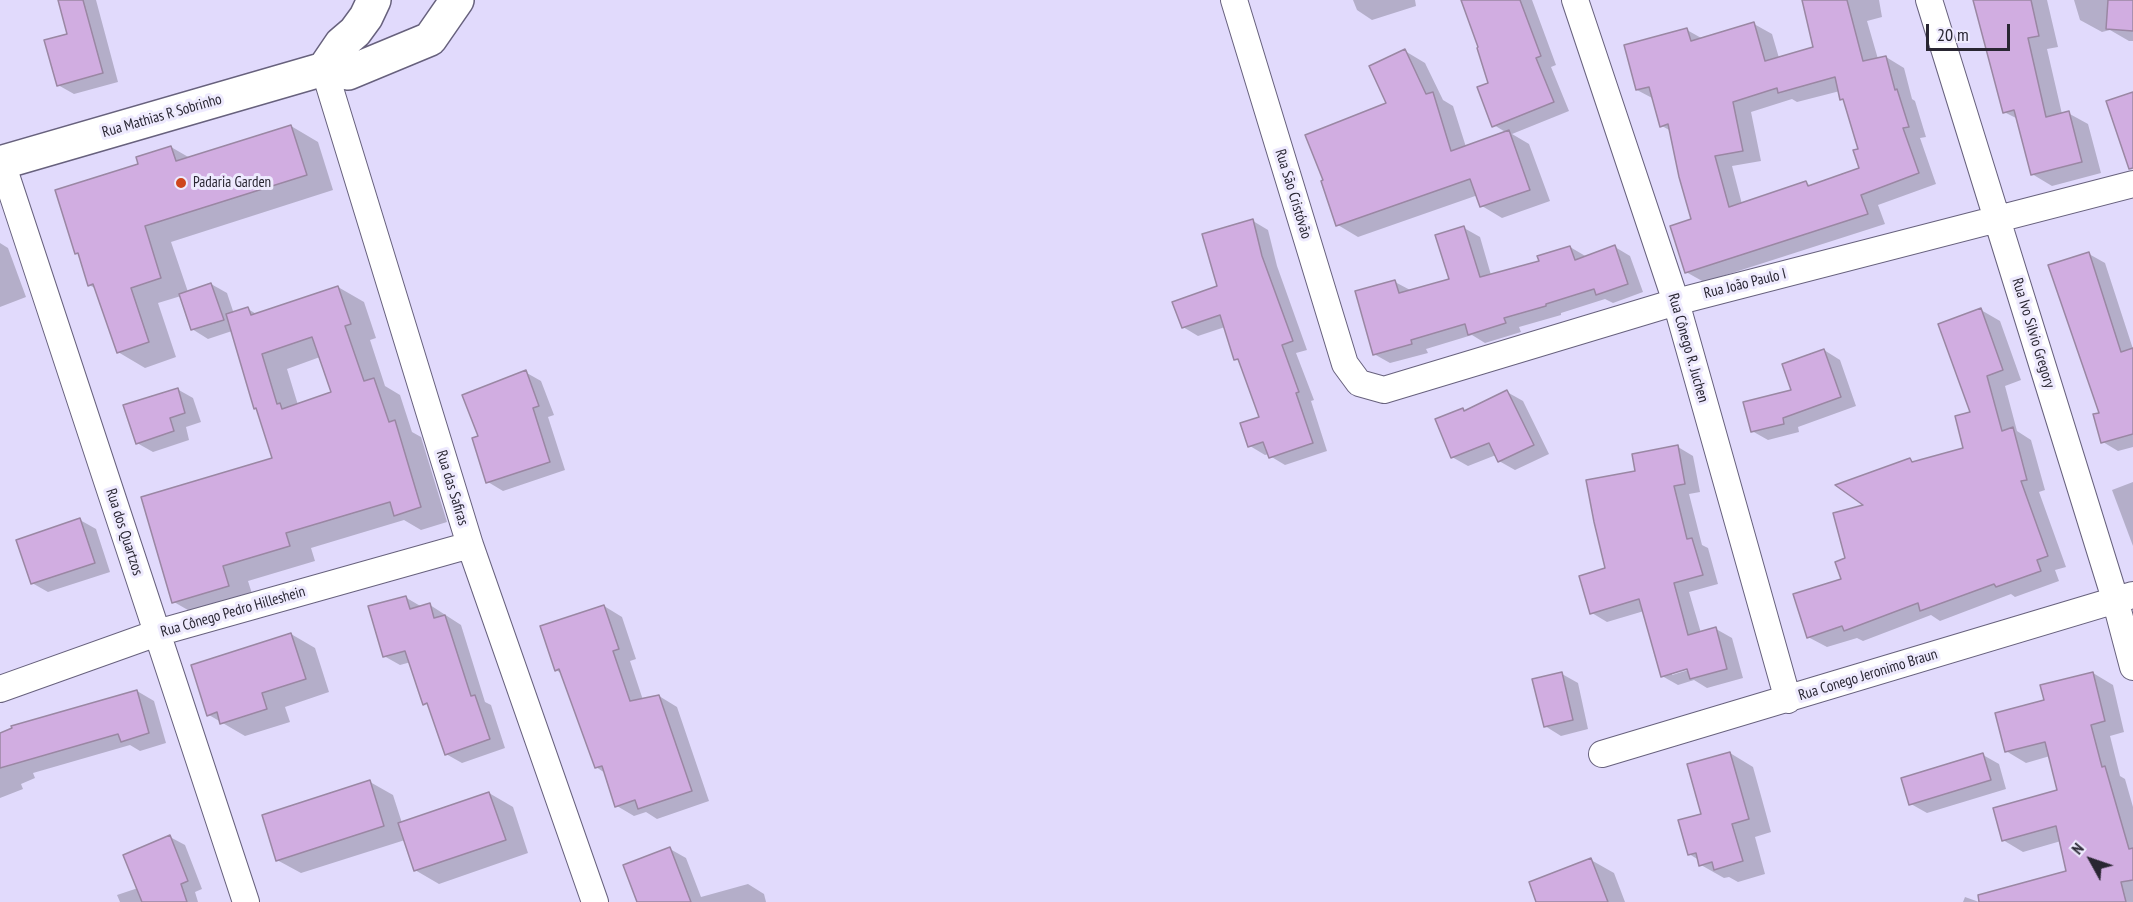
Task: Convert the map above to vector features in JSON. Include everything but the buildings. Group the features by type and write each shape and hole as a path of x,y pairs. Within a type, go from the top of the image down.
{"main road":[{"path":"324,69 341,44 355,32 366,17 374,0"},
{"name":"Rua Mathias R Sobrinho","path":"1,163 324,69 348,73 430,39 457,0"}],"street":[{"name":"Rua São Cristóvão","path":"1234,0 1345,364 1359,383"},
{"name":"Rua Cônego R. Juchen","path":"1575,0 1676,302 1788,700"},
{"name":"Rua Ivo Silvio Gregory","path":"1929,0 1998,219 2124,597 2133,667"},
{"name":"Rua das Safiras","path":"324,69 470,545 595,902"},
{"name":"Rua dos Quartzos","path":"1,163 246,902"},
{"name":"Rua João Paulo I","path":"1359,383 1384,390 1676,302 2133,184"},
{"name":"Rua Cônego Pedro Hilleshein","path":"0,689 157,633 470,545"},
{"name":"Rua Conego Jeronimo Braun","path":"1602,754 1788,700 2124,597"}],"place":[{"name":"Padaria Garden","path":"181,183"}]}
